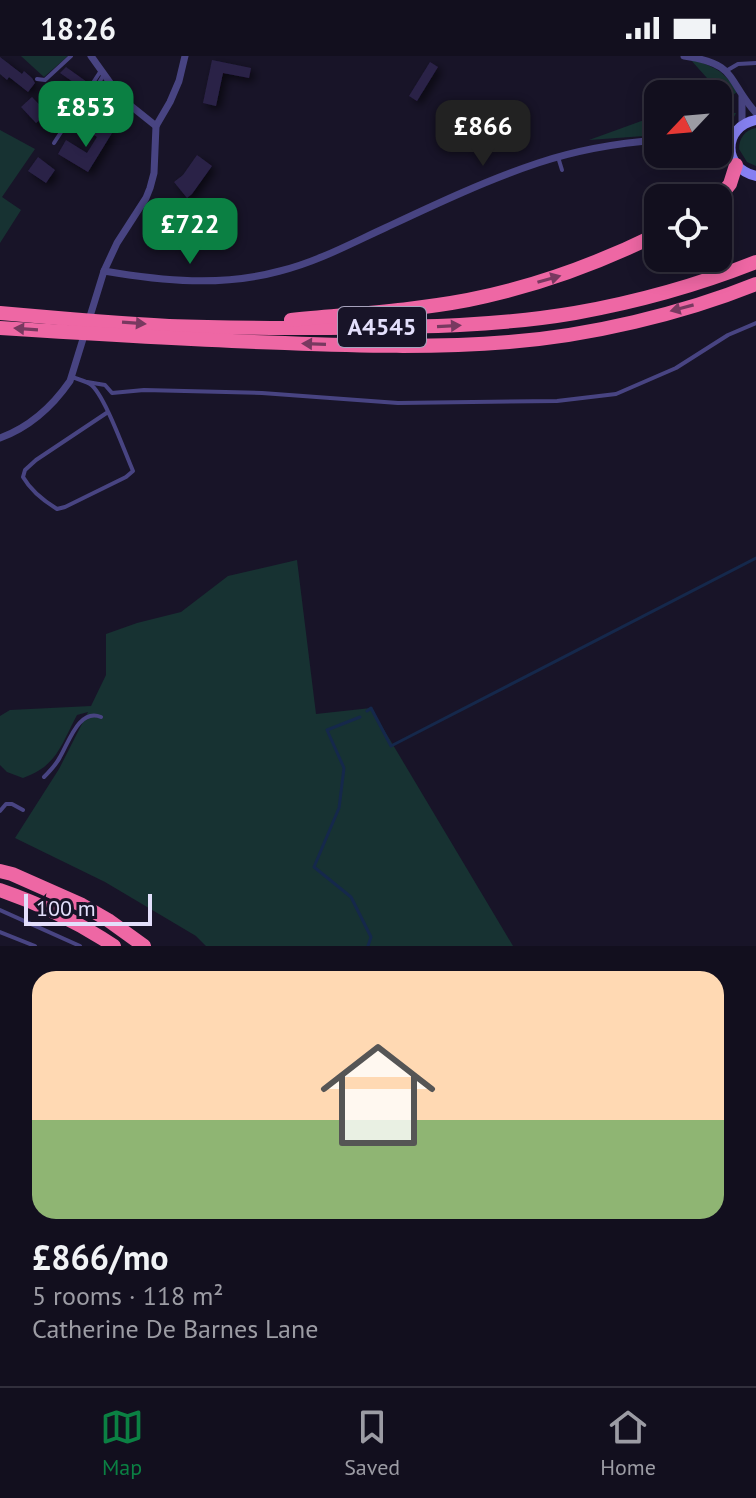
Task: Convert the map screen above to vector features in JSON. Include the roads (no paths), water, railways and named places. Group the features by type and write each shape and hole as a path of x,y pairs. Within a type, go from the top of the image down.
{"highway":[{"path":"730,184 734,161"},
{"path":"223,327 419,307 484,297 566,274 644,241"},
{"name":"A4545","path":"0,313 169,326 428,327 543,318 612,306 691,285 756,262"},
{"name":"A4545","path":"0,328 325,345 472,344 535,339 603,328 699,304 756,284"},
{"path":"0,871 82,905 144,946"},
{"path":"0,890 70,919 114,946"}],"main road":[{"path":"756,120 739,128 731,141 734,161 743,171 756,176"}],"street":[{"path":"91,56 121,98 156,126"},
{"path":"0,438 42,414 60,396 72,377 104,271 150,188 154,173 156,126 175,91 185,56"},
{"path":"684,56 715,62 735,81 742,97 756,113"},
{"path":"732,131 739,128 742,97"},
{"path":"104,271 194,282 232,280 279,272 323,256 536,163 603,147 644,142"}],"lane":[{"path":"37,79 45,80 71,56"},
{"path":"726,71 738,64 756,63"},
{"path":"71,129 103,72"},
{"path":"54,143 103,72"},
{"path":"558,157 562,170"},
{"path":"72,377 105,385 112,393 144,390 262,393 398,403 557,401 616,394 676,368 728,335 756,323"},
{"path":"87,382 97,391 108,412 133,471 65,507 57,509 48,504 28,486 23,477 25,470 108,412"},
{"path":"44,777 57,763 81,720 95,714 101,717"},
{"path":"0,811 6,804 23,810"},
{"path":"0,910 80,946"},
{"path":"0,932 35,946"}],"waterway":[{"path":"367,711 371,708 391,746 756,558"},
{"path":"360,717 327,730 344,768 339,808 314,867 351,897 371,937 368,946"}]}
